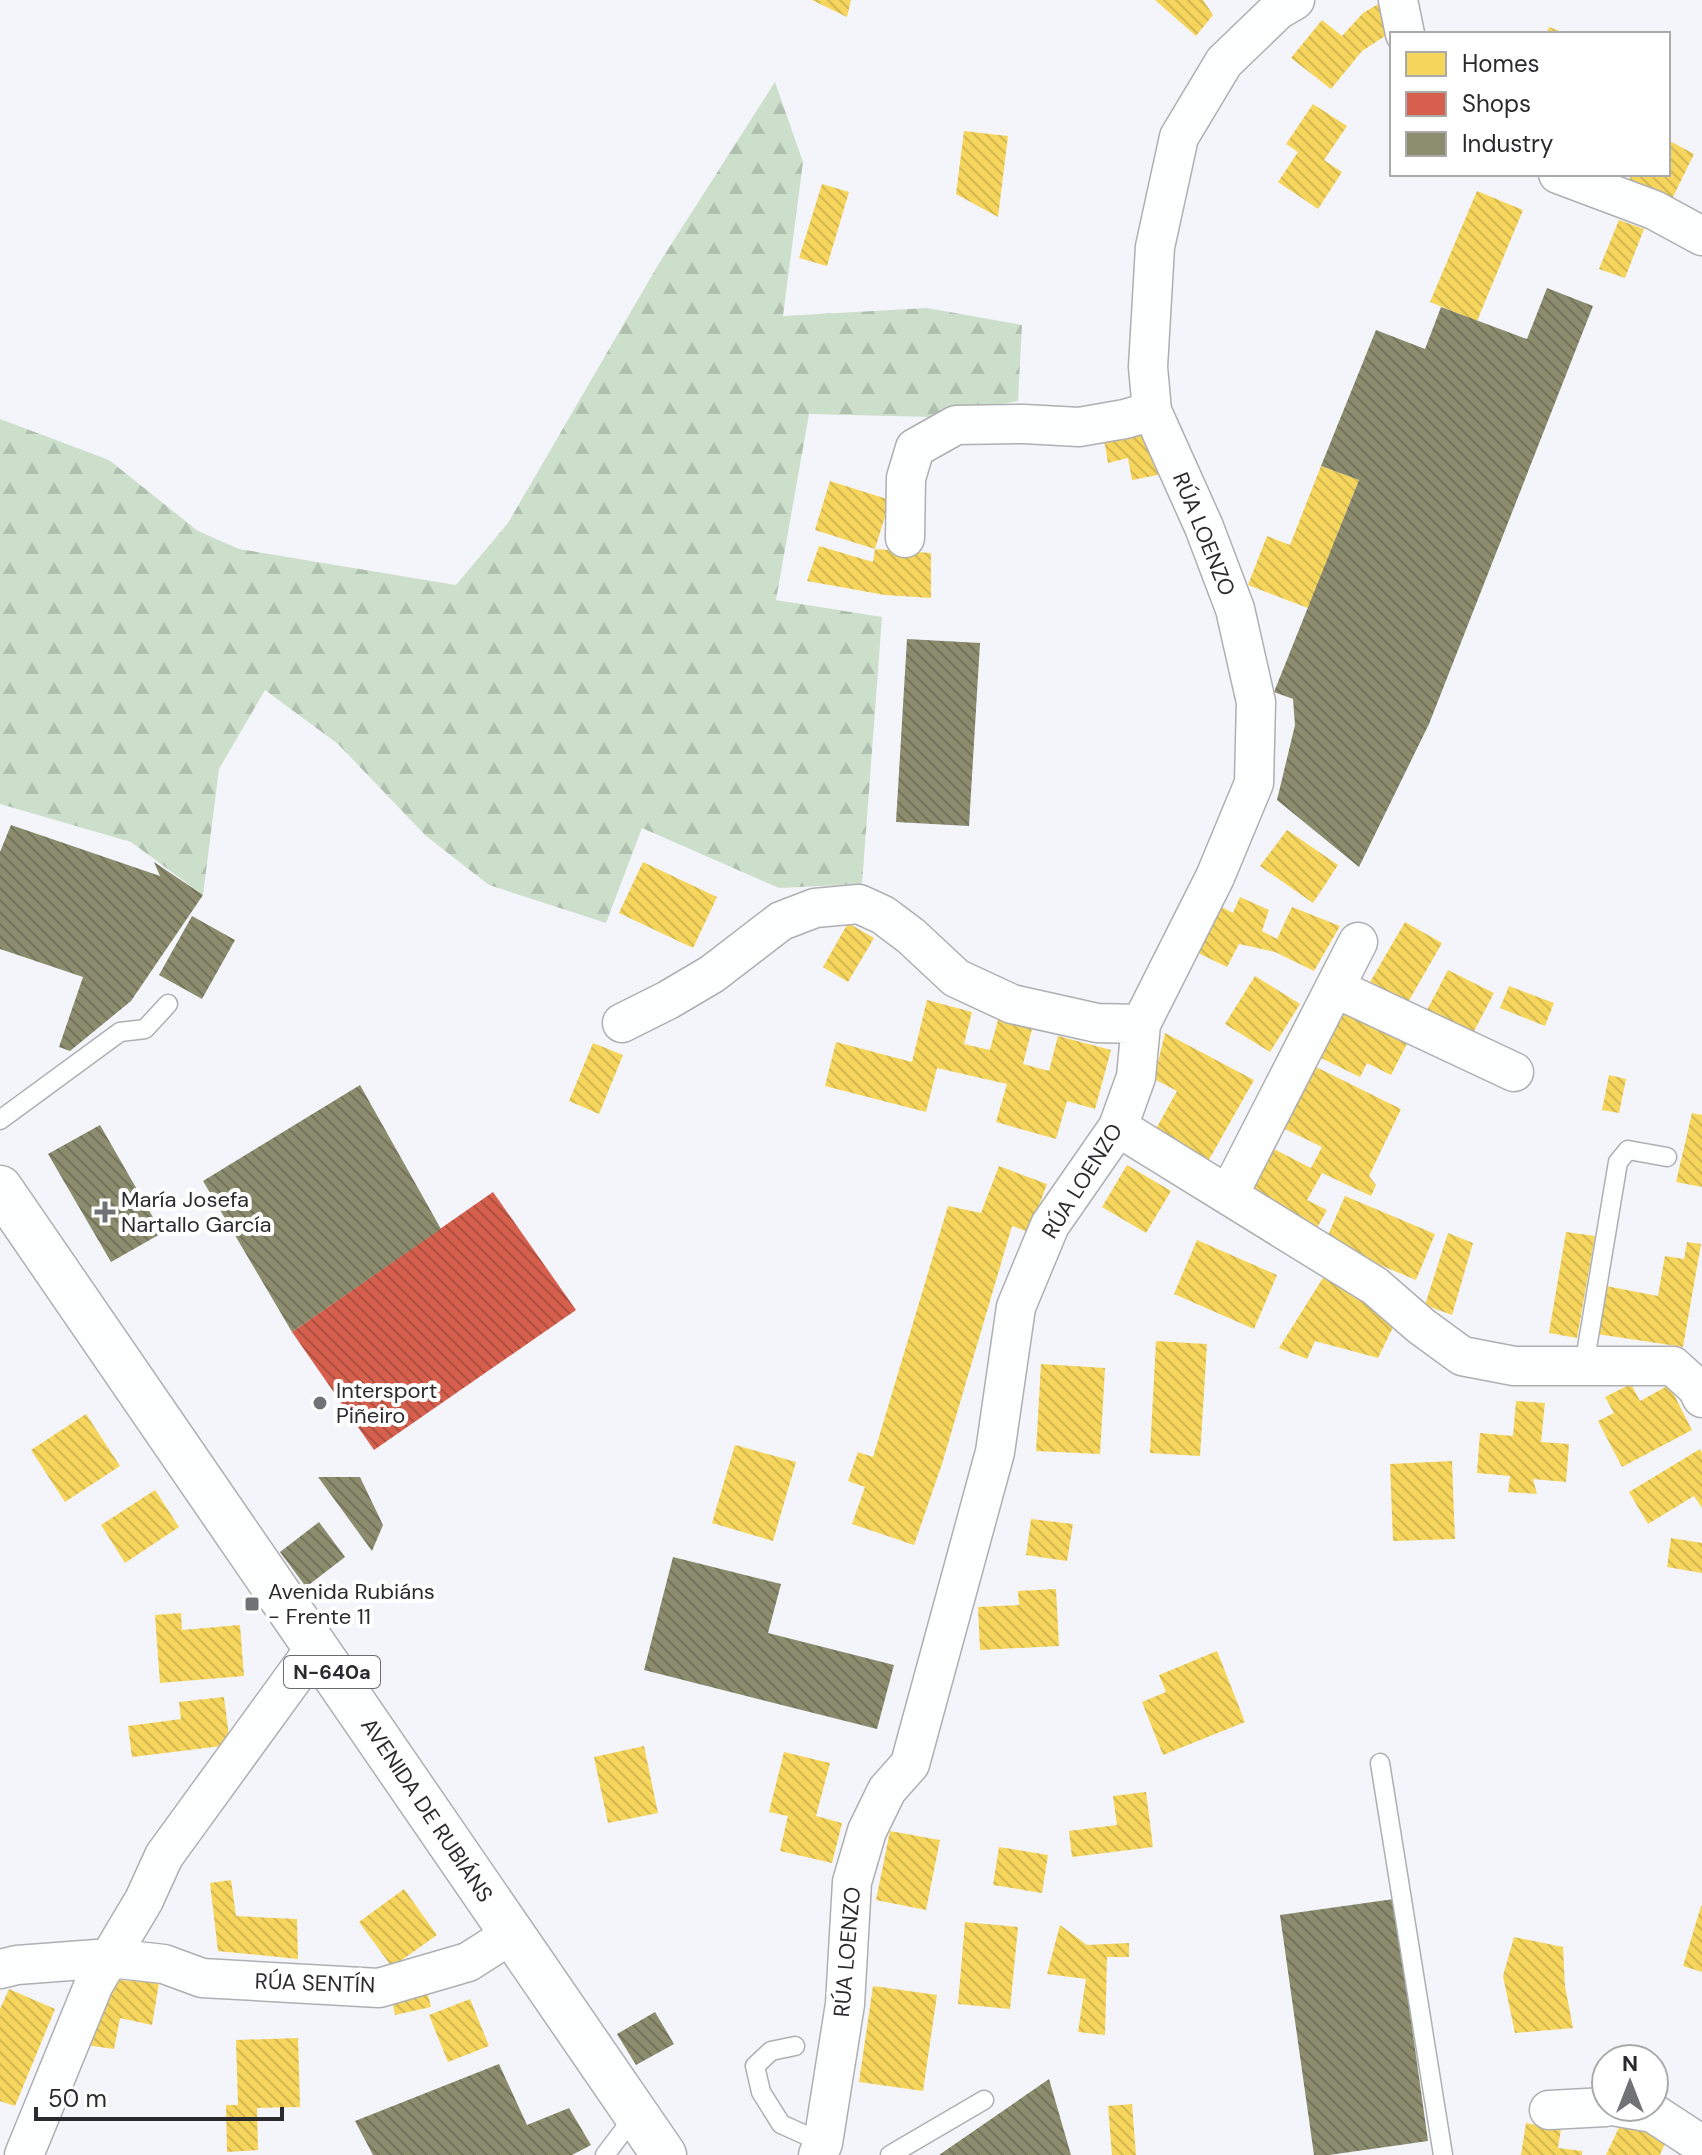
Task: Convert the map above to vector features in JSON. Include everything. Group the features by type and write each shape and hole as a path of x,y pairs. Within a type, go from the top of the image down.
{"main road":[{"name":"AVENIDA DE RUBIÁNS","path":"0,1188 664,2155"}],"street":[{"name":"RÚA LOENZO","path":"820,2149 845,2004 852,1882 867,1831 887,1790 910,1764 995,1452 1016,1307 1050,1225 1118,1127 1136,1077 1141,1024 1215,877 1254,783 1256,702 1235,609 1204,527 1152,411 1148,367 1155,247 1179,137 1224,62 1278,10 1295,0"},
{"path":"1398,0 1405,32"},
{"path":"1563,176 1654,210 1702,236"},
{"path":"905,538 906,478 915,448 956,425 1079,427 1152,411"},
{"path":"622,1023 712,974 781,921 815,908 859,904 883,915 911,936 956,978 1012,1004 1097,1023 1141,1024"},
{"path":"1229,1194 1358,942"},
{"path":"1335,988 1514,1072"},
{"path":"1118,1127 1375,1286 1462,1356 1514,1366 1673,1366 1697,1388 1702,1398"},
{"path":"24,2155 94,1984 144,1900 164,1856 315,1648"},
{"name":"RÚA SENTÍN","path":"0,1969 110,1958 164,1964 202,1978 379,1988 468,1962 512,1934"},
{"path":"1549,2110 1590,2108"},
{"path":"1668,2123 1702,2145"}],"lane":[{"path":"0,1120 120,1032 145,1029 168,1004"},
{"path":"1584,1366 1618,1162 1628,1150 1667,1157"},
{"path":"1380,1763 1443,2155"},
{"path":"795,2046 771,2051 755,2066 761,2092 781,2124 820,2149"},
{"path":"890,2155 984,2100"},
{"path":"605,2155 636,2114"}],"green space":[{"path":"775,82 803,162 783,316 927,308 1022,325 1018,401 931,417 809,414 776,600 882,617 862,884 779,888 642,828 606,923 489,885 426,836 338,744 265,690 219,769 203,895 131,842 0,804 0,419 109,460 198,531 239,549 456,585 508,523 658,265"}],"building: Homes":[{"path":"812,0 851,0 847,17"},
{"path":"1155,0 1203,0 1213,15 1196,36"},
{"path":"1385,0 1396,29 1362,51 1331,89 1291,58 1322,20 1342,36 1363,13"},
{"path":"1313,104 1347,126 1324,160 1342,172 1318,209 1278,182 1298,152 1286,144"},
{"path":"964,131 1008,136 998,217 956,194"},
{"path":"1670,141 1694,154 1671,201 1629,180 1631,176 1670,176"},
{"path":"822,184 849,192 827,266 799,258"},
{"path":"1477,191 1523,210 1477,321 1430,302"},
{"path":"1619,220 1644,229 1625,278 1599,269"},
{"path":"1148,424 1158,475 1132,480 1128,458 1108,463 1103,434"},
{"path":"1321,466 1359,480 1308,608 1248,585 1267,536 1290,545"},
{"path":"830,481 890,500 875,549 815,530"},
{"path":"819,546 873,562 875,549 931,553 931,598 885,595 807,581"},
{"path":"1287,830 1338,865 1313,903 1260,866"},
{"path":"643,862 717,897 693,948 619,913"},
{"path":"1240,897 1269,910 1262,931 1277,939 1292,907 1340,926 1314,971 1275,952 1239,944 1227,967 1194,951 1216,904 1233,913"},
{"path":"1405,922 1442,943 1407,1004 1370,982"},
{"path":"848,923 874,938 848,982 823,967"},
{"path":"1448,970 1494,993 1471,1037 1425,1014"},
{"path":"1255,976 1300,1004 1270,1052 1225,1024"},
{"path":"1509,986 1554,1003 1545,1026 1500,1008"},
{"path":"927,1000 972,1012 964,1044 990,1050 999,1016 1033,1025 1023,1064 1049,1071 1058,1036 1111,1050 1095,1109 1067,1101 1056,1139 996,1122 1007,1084 937,1068 926,1112 825,1086 836,1042 912,1062"},
{"path":"1345,1008 1409,1040 1391,1075 1367,1063 1360,1077 1321,1058"},
{"path":"1165,1033 1254,1080 1206,1165 1152,1136 1177,1091 1154,1079"},
{"path":"593,1043 623,1055 599,1114 569,1101"},
{"path":"1316,1067 1401,1109 1369,1176 1376,1185 1371,1196 1322,1173 1307,1200 1327,1210 1312,1237 1246,1197 1274,1149 1311,1168 1322,1147 1285,1129"},
{"path":"1609,1075 1626,1079 1619,1113 1602,1110"},
{"path":"1692,1113 1702,1115 1702,1187 1676,1182"},
{"path":"1127,1165 1171,1191 1146,1233 1102,1207"},
{"path":"999,1166 1047,1184 1029,1232 1012,1226 942,1464 914,1545 852,1524 865,1487 848,1481 858,1452 873,1457 948,1206 981,1213"},
{"path":"1345,1196 1435,1234 1416,1280 1325,1242"},
{"path":"1566,1232 1595,1236 1577,1338 1549,1333"},
{"path":"1448,1233 1473,1243 1452,1315 1425,1305"},
{"path":"1197,1240 1277,1275 1254,1329 1174,1294"},
{"path":"1687,1242 1701,1244 1683,1347 1597,1334 1606,1286 1658,1296 1665,1256 1684,1259"},
{"path":"1326,1273 1395,1323 1378,1358 1315,1341 1307,1359 1279,1348"},
{"path":"1156,1341 1207,1344 1200,1456 1150,1453"},
{"path":"1041,1364 1105,1368 1100,1454 1036,1451"},
{"path":"1631,1384 1640,1401 1669,1385 1692,1430 1622,1467 1598,1421 1614,1413 1605,1397"},
{"path":"1516,1401 1545,1403 1541,1442 1569,1444 1566,1482 1533,1479 1537,1494 1508,1492 1510,1476 1477,1473 1480,1433 1513,1436"},
{"path":"86,1414 120,1466 65,1502 31,1450"},
{"path":"735,1445 796,1462 773,1541 712,1523"},
{"path":"1700,1449 1702,1508 1694,1496 1648,1524 1629,1492"},
{"path":"1452,1461 1455,1539 1393,1541 1390,1464"},
{"path":"155,1490 179,1527 125,1563 101,1525"},
{"path":"1031,1519 1073,1524 1067,1561 1026,1555"},
{"path":"1671,1538 1702,1543 1702,1573 1667,1567"},
{"path":"1056,1589 1059,1646 980,1650 978,1607 1019,1605 1018,1591"},
{"path":"181,1613 182,1630 240,1625 244,1676 160,1683 155,1615"},
{"path":"1217,1651 1245,1722 1163,1755 1142,1702 1166,1692 1159,1675"},
{"path":"224,1697 230,1745 132,1757 128,1726 181,1719 179,1702"},
{"path":"644,1746 658,1813 608,1823 594,1757"},
{"path":"784,1752 830,1763 816,1816 842,1823 832,1863 780,1851 788,1816 769,1812"},
{"path":"1146,1792 1153,1847 1072,1857 1069,1831 1117,1825 1113,1796"},
{"path":"890,1831 940,1840 926,1910 876,1900"},
{"path":"999,1847 1048,1855 1042,1893 993,1885"},
{"path":"231,1880 236,1916 297,1919 298,1959 218,1951 210,1883"},
{"path":"404,1889 437,1935 392,1967 359,1922"},
{"path":"1702,1906 1702,1972 1683,1966"},
{"path":"965,1922 1018,1927 1010,2009 958,2004"},
{"path":"1060,1925 1087,1945 1129,1943 1129,1957 1107,1957 1105,2035 1078,2032 1086,1979 1047,1974"},
{"path":"1514,1937 1563,1947 1565,1986 1573,2028 1515,2033 1503,1976"},
{"path":"118,1980 159,1983 152,2025 120,2018 114,2049 85,2045 108,1987"},
{"path":"425,1983 431,2007 395,2015 390,1991"},
{"path":"873,1986 937,1995 923,2091 859,2082"},
{"path":"9,1989 55,2009 15,2106 0,2101 0,2009"},
{"path":"470,1999 489,2046 448,2062 429,2015"},
{"path":"298,2038 300,2107 257,2108 258,2150 227,2152 226,2105 238,2105 236,2040"},
{"path":"1132,2104 1136,2155 1112,2155 1108,2106"},
{"path":"1526,2123 1561,2129 1558,2148 1582,2151 1582,2155 1521,2155"},
{"path":"1621,2123 1666,2141 1660,2155 1606,2155"}],"building: Shops":[{"path":"493,1192 576,1310 374,1450 292,1332"}],"building: Industry":[{"path":"1547,288 1593,306 1429,724 1359,867 1277,800 1295,725 1293,699 1274,692 1359,480 1321,466 1376,330 1425,349 1441,307 1527,339"},
{"path":"907,639 980,643 969,826 896,822"},
{"path":"11,825 160,876 154,862 203,895 131,1001 70,1051 59,1047 83,977 0,949 0,852"},
{"path":"192,916 235,940 202,999 159,975"},
{"path":"360,1085 441,1229 292,1332 203,1181"},
{"path":"100,1125 162,1233 111,1262 48,1154"},
{"path":"318,1477 360,1477 383,1525 372,1551"},
{"path":"319,1522 345,1557 306,1587 280,1552"},
{"path":"673,1557 781,1584 768,1633 894,1665 877,1729 644,1670"},
{"path":"1394,1899 1428,2141 1314,2155 1280,1915"},
{"path":"655,2012 674,2044 636,2065 617,2034"},
{"path":"499,2064 527,2125 569,2108 591,2145 572,2155 373,2155 355,2121"},
{"path":"1049,2079 1071,2155 939,2155"}],"place":[{"name":"María Josefa Nartallo García","path":"105,1212"},
{"name":"Intersport Piñeiro","path":"320,1403"},
{"name":"Avenida Rubiáns - Frente 11","path":"252,1604"}]}
